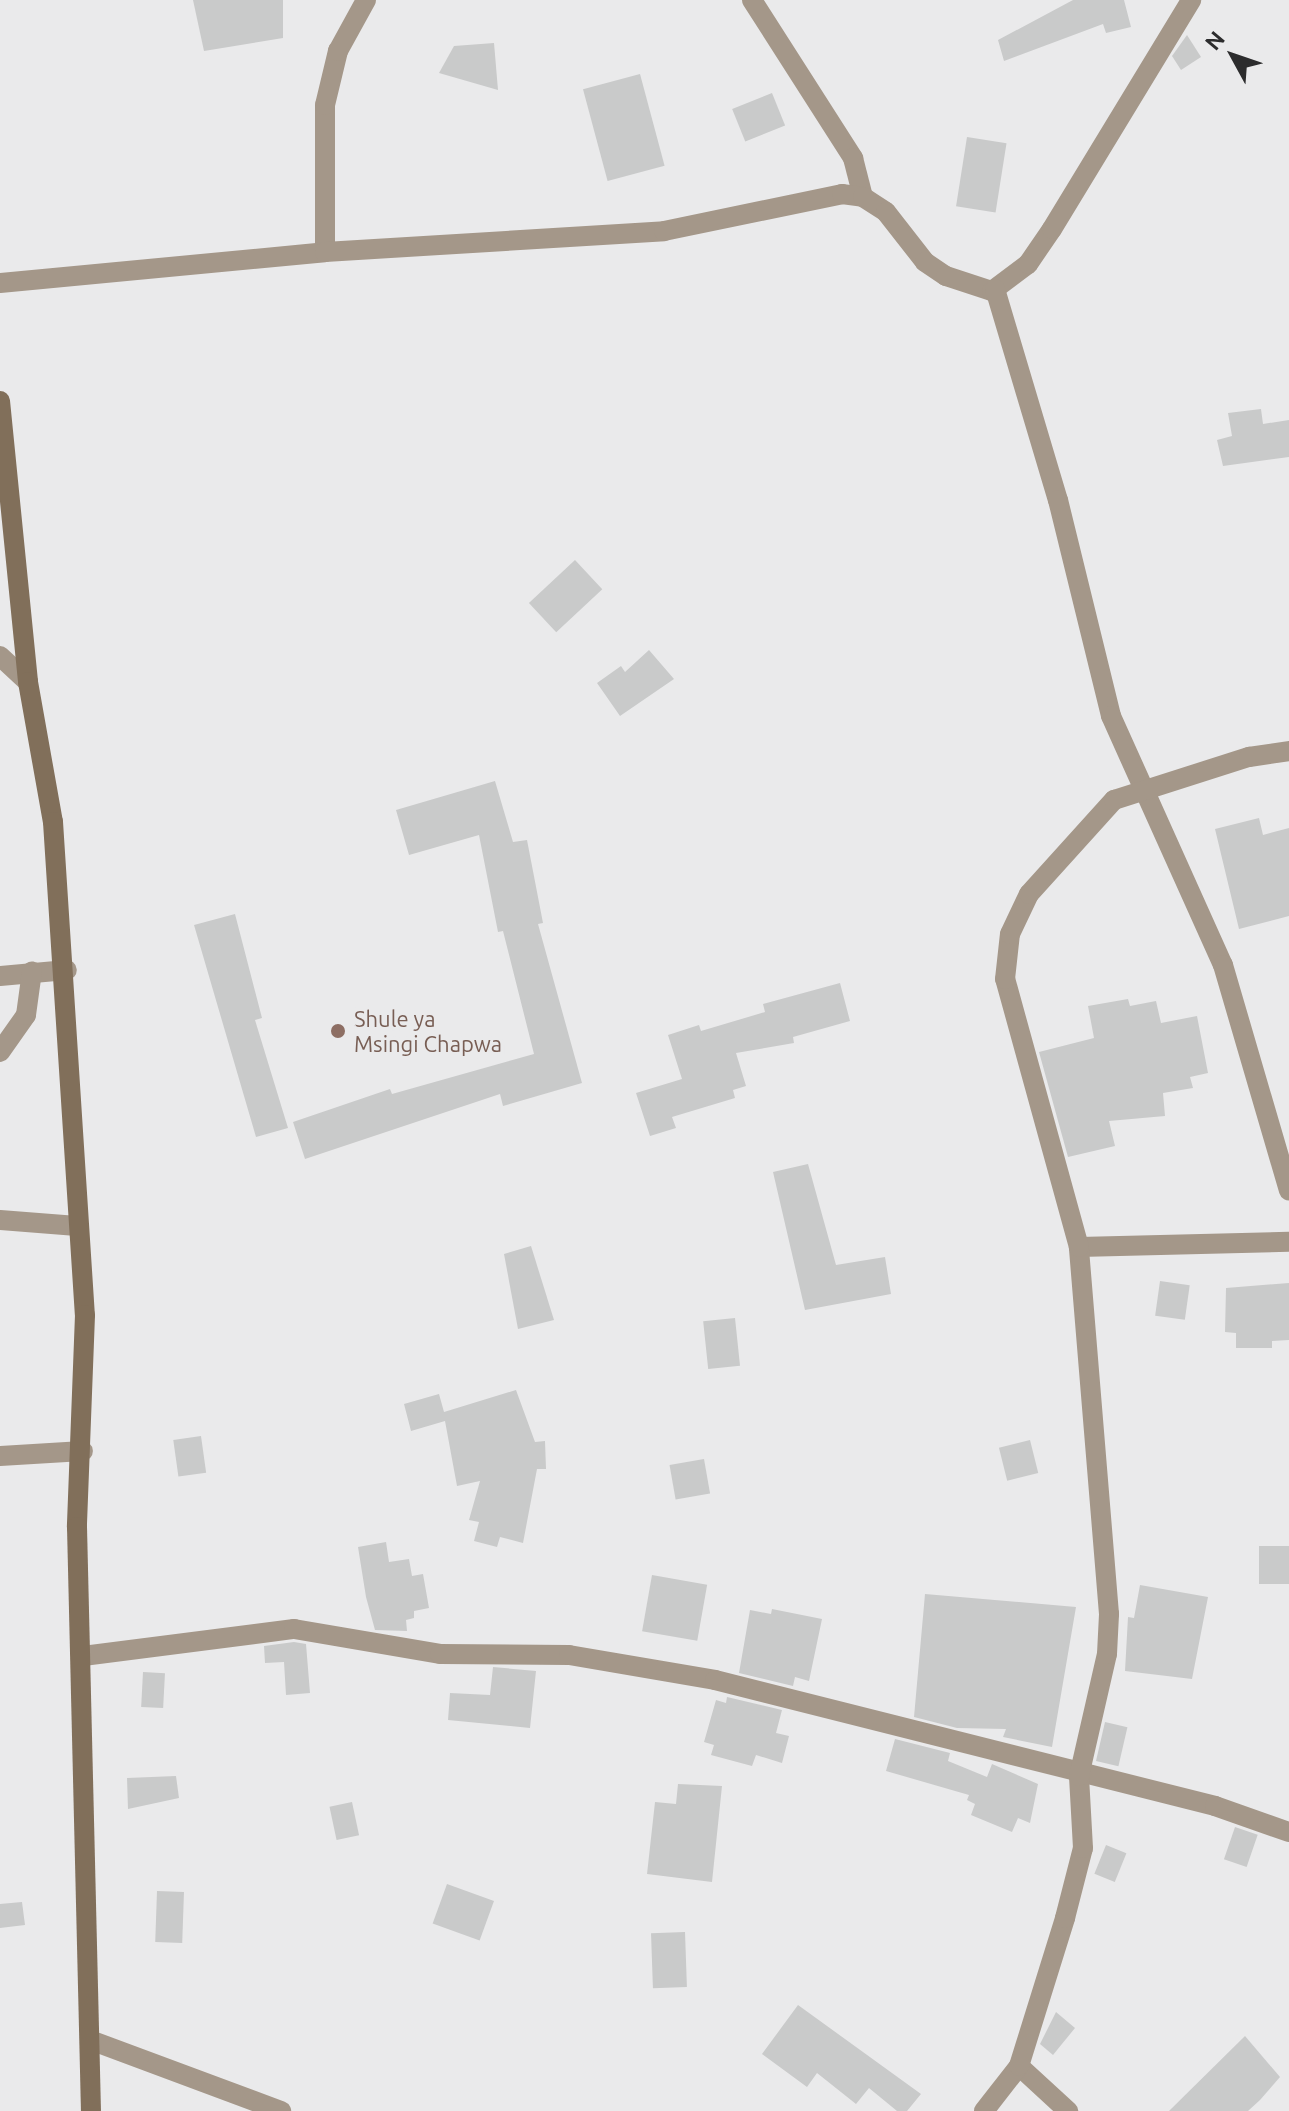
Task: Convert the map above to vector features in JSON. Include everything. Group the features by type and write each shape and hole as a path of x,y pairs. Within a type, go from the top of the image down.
{"street":[{"path":"325,252 327,90 338,51 366,0"},
{"path":"752,0 853,158 863,197"},
{"path":"0,283 325,252 664,231 815,197 863,197 886,212 925,262 973,288 995,289 1028,264 1052,229 1191,0"},
{"path":"995,289 1058,500 1111,716 1148,786 1202,931 1223,965 1289,1191"},
{"path":"0,401 28,682 53,822 67,970 77,1226 85,1315 83,1451 77,1527 83,1656 91,2111"},
{"path":"0,656 28,682"},
{"path":"984,2111 1019,2066 1083,1848 1079,1776 1107,1654 1109,1614 1079,1247 1005,979 1010,934 1029,894 1072,840 1114,800 1148,786 1289,751"},
{"path":"0,976 67,970"},
{"path":"0,1052 26,1015 32,971"},
{"path":"0,1220 77,1226"},
{"path":"1079,1247 1289,1242"},
{"path":"0,1456 83,1451"},
{"path":"83,1656 294,1629 440,1654 569,1655 715,1680 1079,1776 1215,1806 1289,1832"},
{"path":"90,2040 281,2111"},
{"path":"1019,2066 1068,2111"}],"building":[{"path":"193,0 283,0 283,38 204,51"},
{"path":"1073,0 1124,0 1131,27 1106,33 1103,24 1004,61 998,40"},
{"path":"1187,35 1201,57 1181,70 1172,56"},
{"path":"494,43 498,90 439,73 454,46"},
{"path":"640,74 665,166 608,181 583,89"},
{"path":"772,93 785,125 745,142 732,109"},
{"path":"967,137 1007,143 996,212 956,206"},
{"path":"1261,409 1263,424 1289,420 1289,457 1223,466 1217,440 1232,436 1228,413"},
{"path":"575,560 602,589 556,632 529,603"},
{"path":"649,650 674,679 620,716 597,683 621,666 625,672"},
{"path":"495,781 513,842 527,840 543,923 538,924 582,1083 503,1106 500,1094 305,1159 293,1122 390,1089 392,1094 534,1054 503,931 498,932 479,835 409,855 396,810"},
{"path":"1259,818 1263,835 1289,828 1289,916 1239,929 1215,829"},
{"path":"235,914 262,1018 255,1020 288,1128 256,1137 194,925"},
{"path":"840,983 850,1021 793,1037 794,1043 736,1053 746,1086 733,1090 735,1098 672,1117 676,1128 650,1136 636,1093 682,1079 668,1035 699,1025 701,1031 765,1012 763,1004"},
{"path":"1128,999 1130,1006 1156,1001 1161,1023 1197,1016 1208,1073 1190,1077 1193,1088 1163,1093 1165,1116 1109,1121 1115,1146 1068,1157 1039,1052 1094,1038 1088,1006"},
{"path":"808,1164 836,1265 885,1257 891,1294 805,1310 773,1172"},
{"path":"531,1246 554,1320 518,1329 504,1254"},
{"path":"1160,1281 1190,1285 1185,1320 1155,1316"},
{"path":"1289,1283 1289,1340 1272,1341 1272,1348 1236,1348 1236,1333 1225,1332 1226,1288"},
{"path":"735,1318 740,1366 708,1369 703,1321"},
{"path":"516,1390 535,1442 545,1441 546,1469 537,1469 523,1543 500,1537 497,1547 474,1541 479,1522 469,1520 480,1481 457,1486 445,1421 411,1431 404,1404 439,1394 444,1412"},
{"path":"201,1436 206,1473 178,1477 173,1440"},
{"path":"1030,1440 1038,1473 1007,1481 999,1448"},
{"path":"704,1459 710,1493 676,1500 670,1465"},
{"path":"386,1542 389,1562 409,1559 412,1576 423,1574 429,1608 414,1611 414,1618 406,1620 407,1631 375,1630 366,1597 358,1547"},
{"path":"1259,1546 1289,1546 1289,1584 1259,1584"},
{"path":"652,1575 707,1585 697,1641 642,1631"},
{"path":"1140,1585 1208,1597 1192,1679 1125,1671 1128,1617 1134,1618"},
{"path":"925,1594 1076,1607 1052,1747 1003,1737 1006,1729 957,1728 914,1717"},
{"path":"772,1609 822,1619 809,1681 795,1677 793,1686 739,1673 750,1610 771,1614"},
{"path":"294,1642 306,1644 310,1693 286,1695 284,1662 265,1663 264,1646"},
{"path":"493,1667 536,1671 530,1728 448,1720 450,1693 490,1695"},
{"path":"143,1672 165,1673 163,1708 141,1707"},
{"path":"727,1697 782,1710 776,1733 789,1736 782,1763 756,1755 752,1766 711,1755 714,1745 704,1742 716,1700 726,1703"},
{"path":"1105,1722 1127,1727 1118,1766 1096,1761"},
{"path":"895,1739 950,1753 948,1761 987,1777 992,1764 1038,1784 1030,1823 1018,1818 1012,1832 971,1815 975,1804 967,1800 969,1795 886,1771"},
{"path":"176,1776 179,1798 128,1809 127,1778"},
{"path":"678,1784 722,1786 712,1882 647,1874 655,1802 676,1804"},
{"path":"352,1802 359,1835 337,1840 330,1807"},
{"path":"1235,1827 1258,1835 1247,1867 1224,1859"},
{"path":"1106,1845 1126,1853 1115,1882 1094,1874"},
{"path":"447,1884 494,1901 480,1941 433,1923"},
{"path":"157,1891 184,1892 182,1943 155,1942"},
{"path":"22,1902 25,1925 0,1928 0,1904"},
{"path":"685,1932 687,1987 653,1988 651,1933"},
{"path":"798,2005 921,2094 907,2111 897,2111 869,2088 856,2104 817,2073 807,2087 762,2054"},
{"path":"1056,2012 1075,2028 1053,2055 1040,2044"},
{"path":"1245,2036 1280,2077 1260,2100 1248,2111 1169,2111"}],"place":[{"name":"Shule ya Msingi Chapwa","path":"338,1031"}]}
